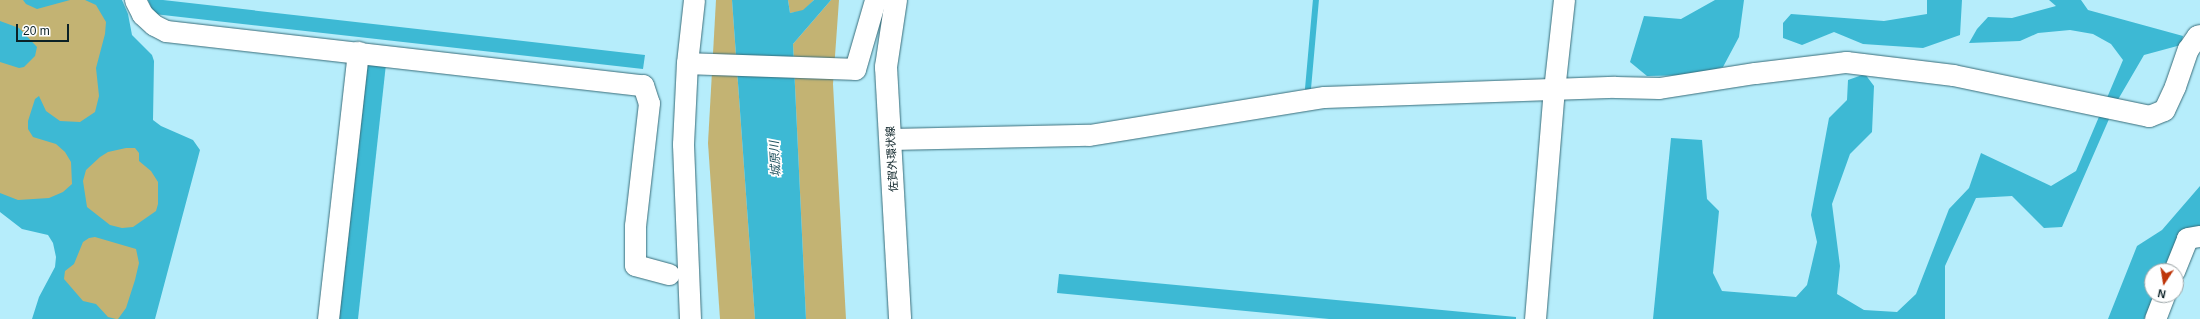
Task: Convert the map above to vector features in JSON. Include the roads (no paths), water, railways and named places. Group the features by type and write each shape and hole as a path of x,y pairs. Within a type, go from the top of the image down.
{"main road":[{"name":"佐賀外環状線","path":"896,0 886,67 900,319"}],"street":[{"path":"135,0 142,14 154,25 166,31 643,84 649,102 635,225 635,265 669,274"},
{"path":"690,319 683,144 687,63 694,0"},
{"path":"687,63 855,69 875,0"},
{"path":"1535,319 1554,90 1564,0"},
{"path":"891,139 1088,135 1324,97 1615,87 1659,88 1755,73 1846,62 1953,75 2097,105 2119,112 2149,116 2164,110 2175,86 2188,49 2196,36 2200,35"},
{"path":"328,319 358,52"},
{"path":"2177,263 2187,238 2200,236"},
{"path":"2155,319 2161,303"}],"water":[{"path":"23,0 70,0 37,9 26,4"},
{"path":"85,0 122,0 128,14 132,35 152,55 154,61 153,120 161,126 193,140 200,150 155,319 118,319 126,308 135,280 139,263 136,249 95,237 89,238 83,242 74,264 65,271 64,279 83,301 96,304 108,317 116,319 32,319 39,297 55,267 56,257 53,243 48,235 22,229 0,212 0,193 18,200 49,198 63,192 72,184 71,162 65,152 56,144 33,137 28,129 28,121 35,99 39,96 46,111 60,121 80,122 95,112 99,96 96,68 105,34 106,22 96,5","holes":["126,148 135,148 139,153 139,161 151,171 158,182 158,204 156,211 133,227 122,228 110,225 87,207 83,181 86,170 100,157 108,152"]},
{"path":"148,0 163,0 645,55 643,69 154,14"},
{"name":"城原川","path":"732,0 788,0 790,13 803,10 814,0 831,0 793,44 806,319 755,319"},
{"path":"1715,0 1744,0 1739,37 1723,67 1695,75 1647,76 1630,62 1644,16 1681,19"},
{"path":"1927,0 1962,0 1960,35 1923,48 1863,44 1834,32 1802,45 1783,38 1783,23 1791,14 1884,21 1927,14"},
{"path":"2049,0 2081,0 2088,10 2183,36 2181,45 2144,55 2116,103 2062,227 2044,228 2012,196 1976,198 1945,266 1945,319 1653,319 1671,138 1702,140 1707,199 1719,211 1713,273 1722,291 1796,297 1807,285 1817,242 1811,215 1829,118 1847,100 1848,80 1865,74 1874,86 1872,132 1850,154 1832,204 1840,266 1837,294 1864,310 1897,312 1916,294 1949,209 1969,188 1981,153 2051,186 2076,171 2123,60 2111,44 2093,34 2070,30 2038,33 2020,41 1969,43 1977,29 1988,17 2012,18 2056,6"},
{"path":"0,21 19,28 37,47 35,56 24,67 19,68 0,62"},
{"path":"368,61 386,64 358,319 339,319"},
{"path":"2200,186 2200,229 2171,263 2144,263 2144,303 2151,303 2144,319 2108,319 2137,246 2162,230"},
{"path":"1059,274 1516,317 1516,319 1329,319 1057,293"}],"waterway":[{"path":"1308,89 1316,0"}]}
